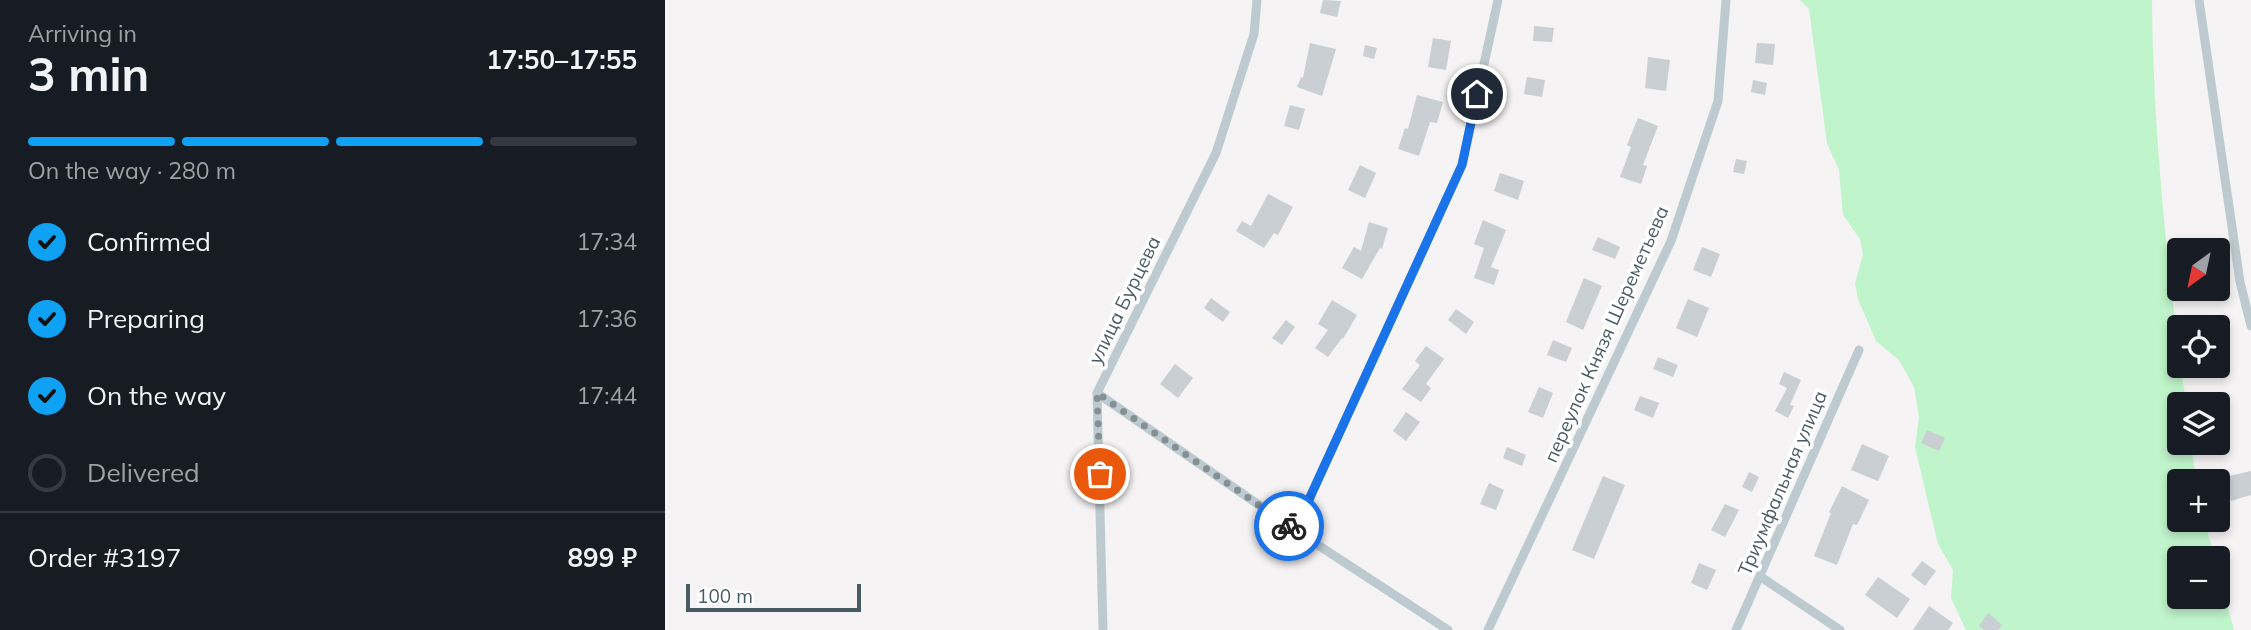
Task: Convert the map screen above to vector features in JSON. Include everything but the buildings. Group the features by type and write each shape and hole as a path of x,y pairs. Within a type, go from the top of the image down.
{"street":[{"name":"улица Бурцева","path":"1103,630 1097,393 1216,153 1254,34 1257,0"},
{"path":"1295,530 1462,165 1498,0"},
{"name":"переулок Князя Шереметьева","path":"1488,630 1671,241 1718,101 1725,0"},
{"path":"2199,0 2240,282 2251,326"},
{"path":"2240,282 2251,278"},
{"name":"Триумфальная улица","path":"1736,630 1859,350"},
{"path":"1097,393 1295,530 1448,630"},
{"path":"1761,577 1840,630"}],"green space":[{"path":"1800,0 2152,0 2155,102 2167,244 2167,301 2173,301 2174,315 2167,315 2167,378 2183,378 2184,392 2167,392 2167,455 2193,455 2194,469 2167,469 2167,532 2207,532 2212,546 2167,546 2167,609 2228,609 2234,630 1966,630 1951,598 1953,570 1938,544 1915,447 1919,417 1914,387 1899,360 1876,341 1858,299 1855,283 1863,255 1860,239 1843,215 1839,170 1827,143 1809,9"}],"way so far":[{"path":"1100,474 1097,393 1289,526"}],"route":[{"path":"1289,526 1295,530 1462,165 1477,94"}]}
